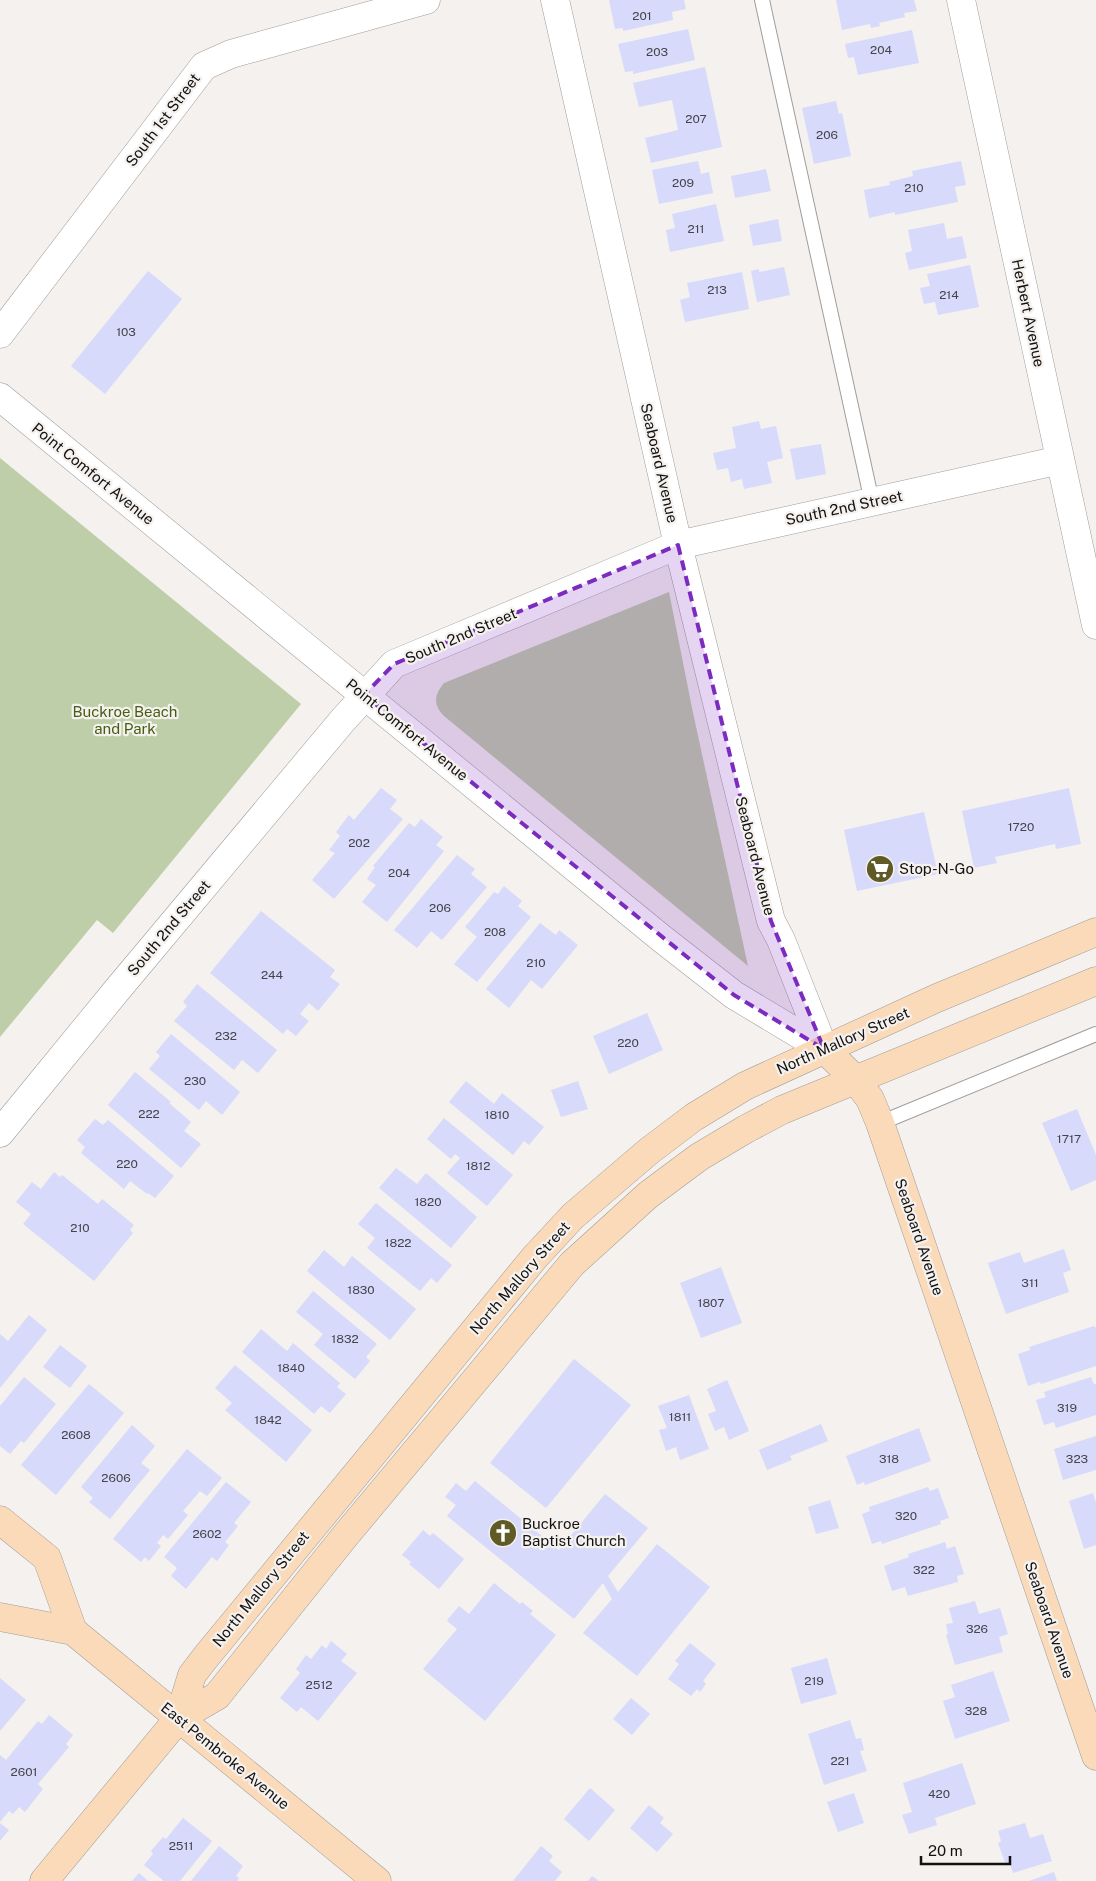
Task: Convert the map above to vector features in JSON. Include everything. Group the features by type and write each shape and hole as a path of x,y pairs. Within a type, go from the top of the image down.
{"main road":[{"name":"North Mallory Street","path":"179,1718 192,1675 205,1658 499,1300 573,1216 649,1151 694,1117 745,1086 937,998 1096,932"},
{"name":"North Mallory Street","path":"44,1881 179,1718 217,1696 345,1536 572,1264 648,1195 699,1157 782,1110 1096,981"},
{"name":"Seaboard Avenue","path":"824,1049 855,1079 870,1099 880,1123 1096,1756"},
{"path":"0,1520 47,1558 73,1631"},
{"name":"East Pembroke Avenue","path":"0,1617 73,1631 377,1881"}],"street":[{"name":"South 1st Street","path":"0,334 204,66 231,54 426,0"},
{"name":"Seaboard Avenue","path":"556,0 678,545 771,921 781,940 824,1049"},
{"name":"Herbert Avenue","path":"961,0 1096,625"},
{"name":"Point Comfort Avenue","path":"0,397 661,938 734,995 824,1049"},
{"name":"South 2nd Street","path":"0,1133 123,982 364,695 394,664 678,545 1060,460"}],"lane":[{"path":"762,0 872,502"},
{"path":"880,1123 1096,1034"}],"highlighted area":[{"path":"678,545 771,921 824,1049 734,995 364,695 394,664"}],"green space":[{"name":"Buckroe Beach and Park","path":"0,458 301,704 113,933 97,920 0,1037"},
{"path":"669,592 748,966 444,716 438,708 436,700 438,692 444,683"}],"building":[{"path":"609,0 684,0 686,9 672,12 673,20 623,31 623,28 615,29"},
{"path":"836,0 914,0 917,11 904,13 905,17 879,23 880,26 871,28 870,24 842,30"},
{"path":"688,29 695,60 633,74 633,71 625,72 618,44"},
{"path":"912,30 919,63 858,75 854,57 848,58 845,44"},
{"path":"705,67 722,147 651,163 645,138 678,130 672,100 639,107 633,83"},
{"path":"836,101 839,114 842,113 851,156 814,164 802,108"},
{"path":"698,161 701,174 709,172 713,193 659,204 652,170"},
{"path":"961,161 966,185 955,187 958,202 895,215 895,212 869,218 864,190 890,185 889,182 913,176 912,171"},
{"path":"766,169 771,191 735,198 731,176"},
{"path":"716,204 724,241 670,252 666,230 675,228 672,214"},
{"path":"778,219 782,241 753,246 749,225"},
{"path":"944,223 947,239 962,236 967,258 909,270 905,253 912,251 908,230"},
{"path":"970,265 979,307 938,315 935,302 924,304 920,288 930,286 927,274"},
{"path":"784,267 790,295 757,302 751,271 759,269 759,272"},
{"path":"148,271 182,299 105,394 71,366"},
{"path":"742,272 749,309 685,322 680,300 690,297 687,283"},
{"path":"759,421 761,429 776,426 783,458 767,462 772,483 744,489 742,479 731,482 728,468 717,470 713,453 736,448 732,427"},
{"path":"821,444 826,474 796,480 790,449"},
{"path":"381,788 397,800 390,809 403,819 334,899 312,880 335,853 329,850 340,836 336,832 349,815 354,820"},
{"path":"1069,788 1081,844 1056,849 1055,844 995,857 997,863 974,868 962,811"},
{"path":"924,812 938,874 857,891 844,830"},
{"path":"421,819 443,837 436,845 444,851 387,922 362,902 376,885 367,879 375,867 373,866 409,823 415,827"},
{"path":"457,855 475,869 471,874 487,887 442,940 431,931 417,948 394,930"},
{"path":"504,886 522,901 518,906 531,917 477,982 454,964 477,937 465,927 494,892 498,894"},
{"path":"261,911 335,970 330,977 340,984 318,1011 309,1003 300,1014 309,1021 296,1036 287,1029 283,1034 210,973"},
{"path":"540,923 556,935 559,930 578,945 542,989 531,980 509,1008 486,989"},
{"path":"197,984 277,1050 258,1073 242,1060 234,1070 174,1021 187,1006 183,1002"},
{"path":"647,1013 663,1050 609,1074 593,1036"},
{"path":"171,1034 240,1092 222,1115 206,1101 199,1110 149,1069 160,1056 156,1052"},
{"path":"135,1072 171,1102 169,1103 191,1122 184,1131 201,1144 181,1168 108,1105"},
{"path":"466,1081 494,1104 502,1093 544,1127 529,1145 524,1141 513,1155 449,1102"},
{"path":"578,1081 588,1109 561,1117 551,1090"},
{"path":"1077,1109 1096,1155 1096,1180 1071,1191 1042,1123"},
{"path":"444,1118 513,1175 487,1206 447,1173 460,1158 455,1154 451,1159 427,1139"},
{"path":"95,1119 103,1125 108,1120 174,1176 155,1198 130,1181 124,1189 81,1153 85,1147 77,1140"},
{"path":"396,1168 417,1184 426,1173 477,1217 451,1248 379,1188"},
{"path":"54,1172 60,1177 62,1175 98,1204 102,1199 134,1225 130,1230 133,1233 94,1281 23,1224 31,1214 16,1202 32,1182 41,1189"},
{"path":"376,1203 452,1265 437,1283 431,1278 420,1291 367,1248 375,1238 358,1224"},
{"path":"1064,1249 1071,1270 1063,1273 1069,1292 1006,1314 988,1263 1020,1252 1024,1263"},
{"path":"324,1250 344,1267 352,1256 416,1309 390,1340 307,1271"},
{"path":"721,1267 742,1323 701,1338 680,1283"},
{"path":"313,1291 377,1344 366,1357 370,1361 355,1379 314,1345 323,1334 296,1312"},
{"path":"29,1315 47,1330 0,1388 0,1334 8,1341"},
{"path":"1094,1326 1096,1328 1096,1366 1041,1384 1040,1382 1028,1386 1018,1354 1030,1350 1029,1347"},
{"path":"261,1329 287,1351 293,1343 340,1383 337,1387 346,1394 330,1413 321,1406 314,1414 242,1352"},
{"path":"60,1345 87,1366 70,1388 43,1367"},
{"path":"574,1359 631,1405 546,1508 490,1463"},
{"path":"235,1365 312,1430 286,1462 225,1410 232,1403 215,1388"},
{"path":"24,1377 56,1404 24,1443 21,1441 10,1454 0,1446 0,1406"},
{"path":"1091,1377 1094,1384 1096,1384 1096,1415 1056,1428 1054,1422 1044,1425 1036,1400 1046,1397 1044,1392"},
{"path":"727,1380 749,1431 729,1440 724,1427 715,1431 708,1414 716,1411 707,1389"},
{"path":"89,1384 124,1413 56,1495 21,1465"},
{"path":"689,1395 709,1449 680,1460 676,1447 666,1451 659,1430 667,1428 658,1406"},
{"path":"821,1424 828,1441 790,1456 792,1460 767,1470 759,1450"},
{"path":"132,1425 155,1446 141,1463 150,1470 110,1519 89,1502 93,1498 81,1487"},
{"path":"919,1428 931,1461 865,1485 864,1482 857,1485 846,1456"},
{"path":"1096,1436 1096,1470 1063,1480 1054,1449"},
{"path":"187,1449 222,1478 207,1496 200,1491 183,1511 188,1515 168,1539 163,1535 157,1543 161,1546 149,1561 145,1557 141,1562 113,1539"},
{"path":"475,1481 559,1550 605,1494 648,1528 608,1576 618,1592 657,1544 710,1587 637,1676 583,1633 612,1599 603,1583 574,1619 447,1516 456,1505 445,1497 456,1483 466,1491"},
{"path":"226,1482 251,1502 234,1523 238,1526 225,1542 229,1545 217,1561 212,1557 186,1589 171,1576 177,1568 164,1557"},
{"path":"928,1487 930,1491 938,1488 949,1518 940,1521 941,1524 882,1544 881,1541 872,1544 862,1514 870,1511 869,1507"},
{"path":"1093,1493 1096,1503 1096,1545 1084,1549 1069,1501"},
{"path":"830,1500 839,1528 816,1534 808,1507"},
{"path":"423,1530 430,1536 433,1533 464,1559 439,1589 409,1564 411,1562 402,1555"},
{"path":"945,1542 947,1549 955,1546 964,1574 957,1576 958,1582 908,1596 905,1587 892,1591 884,1566 909,1557 908,1554"},
{"path":"494,1583 520,1604 522,1602 533,1611 530,1614 556,1635 485,1721 423,1669 457,1629 447,1621 448,1619 459,1606 469,1614"},
{"path":"975,1601 979,1614 1000,1608 1008,1634 999,1637 1003,1652 955,1665 946,1635 948,1634 946,1624 953,1623 949,1608"},
{"path":"331,1641 347,1654 341,1661 357,1673 318,1721 301,1707 297,1712 280,1698 300,1673 296,1669 306,1655 311,1659 322,1645 326,1649"},
{"path":"690,1643 716,1664 703,1681 706,1684 700,1692 697,1689 691,1696 668,1679 679,1664 675,1661"},
{"path":"827,1658 837,1694 801,1704 791,1668"},
{"path":"993,1671 1010,1721 955,1739 943,1701 955,1697 951,1685"},
{"path":"0,1678 26,1700 0,1731"},
{"path":"631,1698 650,1714 632,1735 613,1719"},
{"path":"49,1715 73,1735 66,1744 69,1747 38,1784 43,1789 25,1812 19,1807 13,1814 9,1811 0,1822 0,1755 6,1760 38,1721 42,1724"},
{"path":"850,1720 856,1739 861,1738 864,1750 860,1751 867,1771 824,1785 808,1734"},
{"path":"962,1763 976,1804 935,1818 937,1825 909,1834 902,1815 912,1812 903,1783"},
{"path":"590,1788 615,1810 589,1841 564,1819"},
{"path":"854,1793 864,1823 838,1832 827,1802"},
{"path":"649,1805 664,1818 660,1823 673,1834 657,1852 630,1828"},
{"path":"183,1818 212,1841 180,1881 164,1881 144,1865 153,1854 151,1851 163,1837 166,1839"},
{"path":"0,1823 9,1830 0,1841"},
{"path":"1025,1823 1030,1838 1043,1834 1052,1861 1013,1873 1010,1864 1006,1865 998,1843 1001,1841 998,1831"},
{"path":"219,1846 243,1866 236,1876 239,1878 237,1881 191,1881"},
{"path":"541,1846 553,1856 549,1861 562,1872 555,1881 513,1881"},
{"path":"1054,1872 1057,1881 1029,1881"},
{"path":"139,1873 148,1881 132,1881"},
{"path":"592,1876 599,1881 588,1881"}],"place":[{"name":"Stop-N-Go","path":"880,869"},
{"name":"Buckroe Baptist Church","path":"503,1533"}]}
